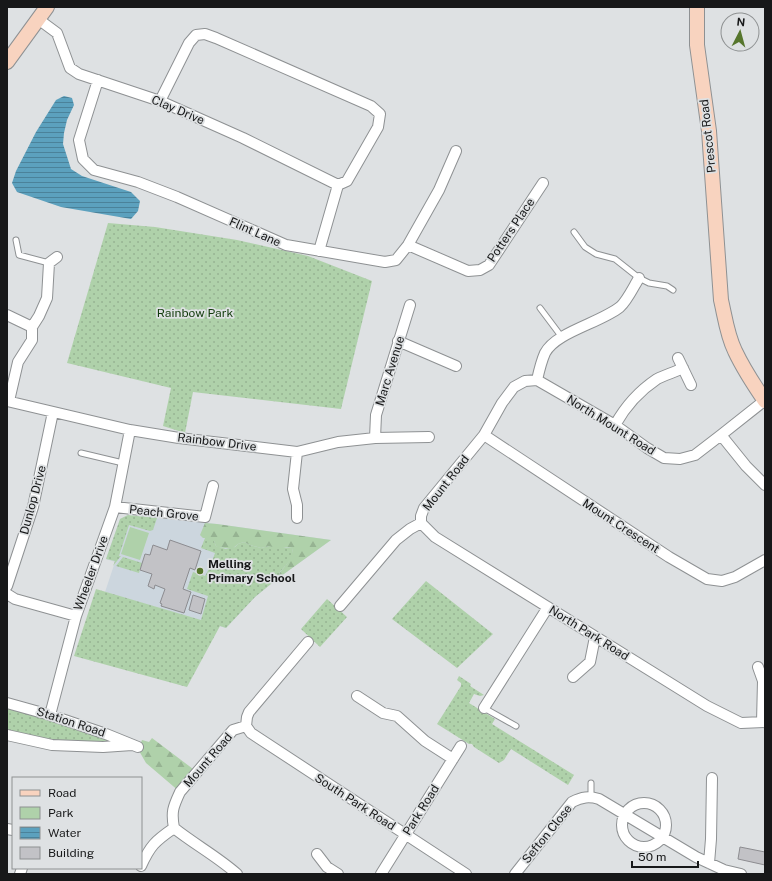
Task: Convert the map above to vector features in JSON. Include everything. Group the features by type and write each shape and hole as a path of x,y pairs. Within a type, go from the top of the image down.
{"main road":[{"path":"7,62 47,7"},
{"name":"Prescot Road","path":"697,7 697,45 709,131 721,300 734,350 765,401"}],"street":[{"name":"Clay Drive","path":"38,19 57,33 70,68 79,74 160,101 243,138 338,185"},
{"path":"160,101 189,43 196,35 205,34 371,106 380,114 378,127 347,181 338,185 319,252"},
{"name":"Flint Lane","path":"98,80 78,140 83,159 94,170 138,182 177,197 286,245 319,252 385,262 396,260 408,245 439,190 456,151"},
{"name":"Potters Place","path":"408,245 468,271 485,268 489,265 543,184"},
{"path":"8,401 18,362 32,340 32,327 40,316 47,298 53,260"},
{"path":"536,380 545,352 561,336 602,319 622,306 639,278"},
{"name":"Marc Avenue","path":"376,438 376,415 410,305"},
{"path":"7,315 32,327"},
{"path":"398,341 456,366"},
{"path":"678,358 691,385"},
{"path":"614,425 624,409 637,396 658,379 683,368"},
{"name":"North Mount Road","path":"536,380 614,425 664,458 680,459 695,455 765,401"},
{"name":"Mount Road","path":"340,606 396,540 410,529 421,523 421,516 424,508 484,436 502,403 514,387 524,381 536,380"},
{"name":"Rainbow Drive","path":"8,401 130,430 178,438 297,452 338,442 376,438 429,437"},
{"name":"Dunlop Drive","path":"7,586 33,507 53,412"},
{"name":"Wheeler Drive","path":"50,715 76,616 115,507 130,430"},
{"path":"721,435 746,466 765,485"},
{"name":"Mount Crescent","path":"484,436 669,557 707,579 722,581 735,577 765,560"},
{"path":"297,452 293,489 297,505 297,518"},
{"name":"Peach Grove","path":"115,507 205,517 213,486"},
{"name":"North Park Road","path":"421,523 435,537 707,706 741,723 764,722"},
{"path":"7,594 15,599 76,616"},
{"path":"484,708 548,607"},
{"path":"573,677 590,662 595,637"},
{"name":"Mount Road","path":"174,828 172,814 174,803 180,792 233,730 246,726 249,712 308,642"},
{"path":"758,667 763,681 764,722"},
{"path":"357,696 383,713 397,716 425,741 453,758"},
{"name":"Station Road","path":"7,703 50,715 136,746 103,747 52,745 7,735"},
{"name":"South Park Road","path":"246,726 251,733 466,874"},
{"path":"103,747 106,734"},
{"name":"Park Road","path":"381,874 461,746"},
{"path":"709,863 712,778"},
{"path":"591,796 599,799 723,872 741,874"},
{"name":"Sefton Close","path":"515,874 572,802 581,797 591,796"},
{"path":"640,803 654,805 661,811 665,819 666,828 659,841 650,846 640,846 626,838 622,823 625,814 629,808 640,803"},
{"path":"142,863 156,840 174,828 188,840 228,866 237,874"},
{"path":"317,854 327,867 338,874"}],"lane":[{"path":"574,232 585,247 596,254 616,259 639,278 649,283 667,286 673,290"},
{"path":"16,240 19,255 53,260"},
{"path":"540,308 561,336"},
{"path":"81,453 123,463"},
{"path":"484,708 516,726"},
{"path":"591,783 591,796"}],"shaded area":[{"name":"Melling Primary School","path":"128,515 217,524 331,540 255,597 226,628 105,592 115,562 106,559 120,519"}],"green space":[{"name":"Rainbow Park","path":"108,223 155,227 237,240 308,256 372,281 341,409 193,392 185,433 163,426 171,388 67,363"},
{"path":"128,515 157,518 153,530 150,531 129,525 119,556 121,556 113,566 115,561 106,559 120,519"},
{"path":"205,523 331,540 277,579 291,557 292,548 286,547 279,549 269,546 261,548 244,542 238,544 232,549 218,547 214,541 210,541 208,538 203,538 200,535"},
{"path":"130,527 149,533 140,560 121,554"},
{"path":"205,538 209,538 211,541 214,541 216,546 226,549 235,547 244,542 261,548 269,546 292,548 292,558 280,572 277,579 255,597 226,628 220,626 187,687 74,656 96,589 201,620 208,596 187,589 193,572 205,576 215,553 201,548"},
{"path":"123,557 142,563 139,573 116,566"},
{"path":"426,581 493,634 457,668 392,619"},
{"path":"327,599 347,617 320,647 301,629"},
{"path":"459,676 471,684 470,686 484,695 480,696 474,694 469,703 495,719 492,724 574,775 568,785 511,749 504,760 499,763 474,747 472,744 469,744 437,724 461,686 461,683 457,680"},
{"path":"7,706 133,745 77,746 7,734"},
{"path":"152,738 197,772 180,792 146,763 138,749 142,740 149,742"}],"water":[{"path":"64,96 72,98 74,105 67,120 63,144 71,169 82,176 131,192 140,201 138,211 131,219 61,207 17,192 12,183 16,171 36,132 56,100"}],"building":[{"path":"170,540 201,551 195,570 190,568 183,589 191,592 184,613 161,606 162,604 160,603 165,589 155,585 154,589 148,586 152,574 140,570 145,554 150,555 153,545 167,550"},
{"path":"193,595 205,599 201,614 189,610"},
{"path":"740,847 765,852 765,865 738,859"}],"place":[{"name":"Melling Primary School","path":"200,571"}]}
